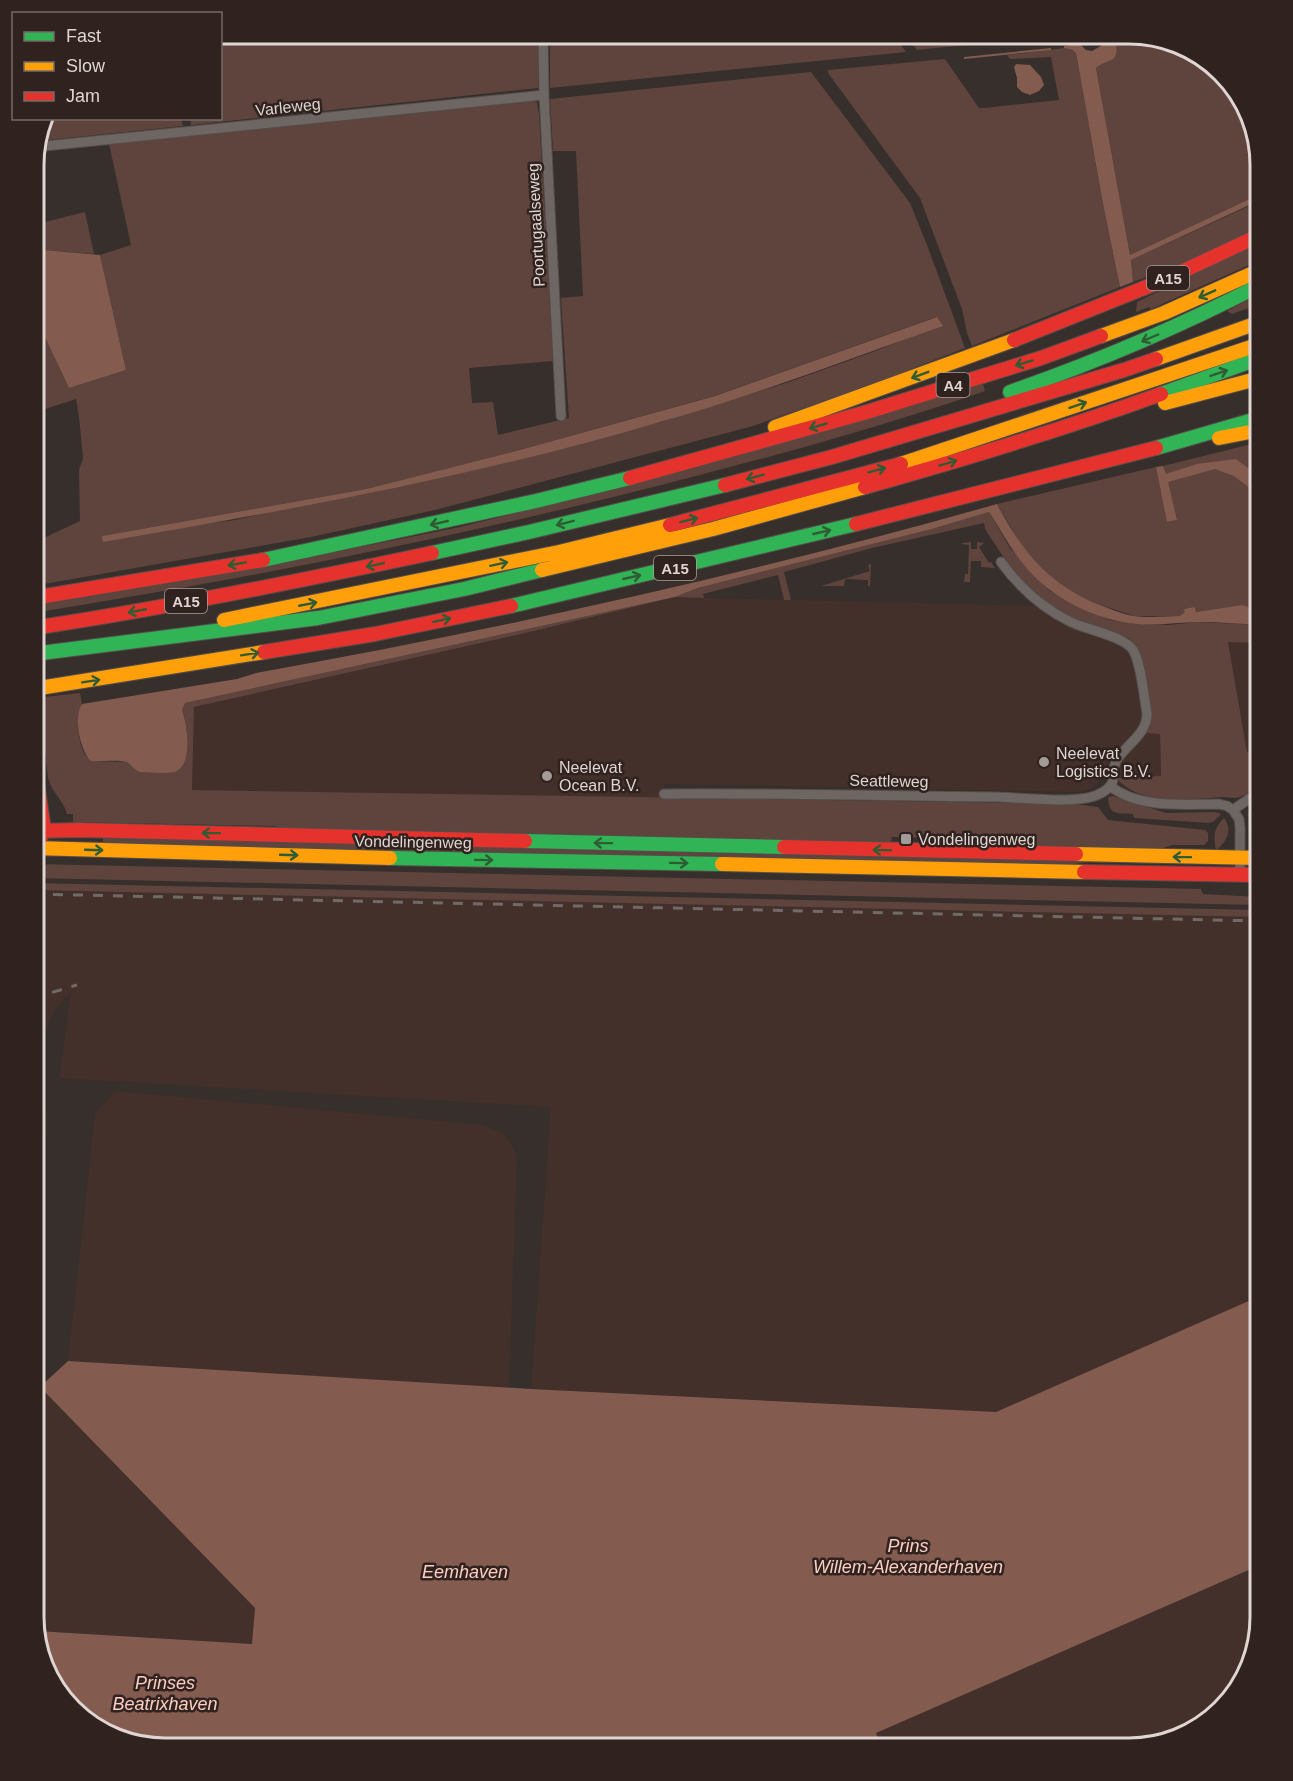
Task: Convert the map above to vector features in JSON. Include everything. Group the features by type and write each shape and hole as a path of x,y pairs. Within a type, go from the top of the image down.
{"main road":[{"name":"A15","path":"44,596 267,559 513,506 639,476 1074,317 1205,262 1250,240"},
{"name":"A4","path":"639,476 867,412 1041,358 1164,313 1250,274"},
{"name":"A4","path":"832,456 1094,361 1166,331 1250,290"},
{"name":"A15","path":"44,626 304,579 518,535 715,487 832,456 1124,370 1250,326"},
{"name":"A15","path":"65,650 323,601 559,552 713,514 903,463 1250,347"},
{"name":"A15","path":"44,653 318,618 464,589 713,529 932,468 1085,420 1250,362"},
{"name":"A15","path":"1085,420 1250,381"},
{"name":"A15","path":"44,687 375,634 512,606 836,529 1161,446 1250,421"},
{"name":"A15","path":"1161,446 1250,432"},
{"name":"Vondelingenweg","path":"44,830 1250,858"},
{"name":"Vondelingenweg","path":"44,846 401,859 1250,875"}],"street":[{"name":"Poortugaalseweg","path":"543,44 561,416"},
{"name":"Varleweg","path":"45,146 544,95"},
{"path":"1001,562 1028,595 1040,603 1070,622 1123,640 1128,644 1136,656 1147,721 1145,728 1116,761 1114,780 1110,786 1127,796 1152,802 1222,805 1233,810 1239,819 1240,826 1240,875"},
{"name":"Seattleweg","path":"664,794 1077,800 1100,794 1110,786"},
{"path":"1233,810 1250,798"}],"shaded area":[{"path":"222,44 538,44 538,88 191,125 190,120 222,120"},
{"path":"550,44 900,44 906,52 550,88"},
{"path":"912,44 976,44 917,50"},
{"path":"1116,44 1152,46 1175,53 1202,68 1225,91 1240,118 1250,164 1250,199 1130,255 1096,68 1113,59"},
{"path":"1064,48 1076,53 1120,287 972,346 962,309 920,198 828,70 945,59 979,108 984,108 1059,100 1051,57 1010,59 1007,55"},
{"path":"811,72 910,203 965,348 753,426 435,510 311,537 44,584 44,538 80,521 79,470 83,458 76,399 44,409 44,335 69,388 126,370 100,255 131,245 109,144 534,101 537,103 553,361 469,368 472,403 493,402 498,435 569,418 561,298 583,296 576,151 553,151 550,99","holes":["936,317 898,342 789,382 661,422 235,520 102,536 366,489 516,451 714,396"]},
{"path":"52,120 181,120 183,126 46,140"},
{"path":"1250,206 1250,234 1222,248 1133,282 1131,260"},
{"path":"85,212 94,254 44,250 44,222"},
{"path":"1250,247 1250,264 1151,309 1149,307 1136,312 1137,302"},
{"path":"1250,298 1250,308 1232,314 1227,311"},
{"path":"983,384 985,391 867,429 590,503 352,556 44,611 44,604 242,571 460,527 688,470"},
{"path":"1250,444 1250,607 1242,605 1196,612 1195,607 1180,616 1134,616 1095,603 1054,580 1025,551 997,504 1156,467 1168,522 1177,520 1163,466"},
{"path":"989,512 1010,548 1049,590 1072,604 1110,620 1135,624 1168,625 1197,622 1250,625 1250,643 1228,642 1247,752 1250,752 1250,792 1238,798 1154,798 1130,789 1119,781 1119,778 1161,776 1160,734 1146,733 1150,728 1152,717 1136,645 1129,638 1072,617 1030,590 1002,555 985,529 984,523 872,548 784,572 791,600 784,600 778,575 703,594 704,598 675,597 698,588 932,529"},
{"path":"971,542 971,549 977,549 977,542 984,543 979,547 995,568 981,567 981,561 971,561 970,582 964,582 965,574 968,574 969,545 962,543"},
{"path":"871,564 870,586 868,586 868,580 845,579 844,586 821,586 870,571 868,565"},
{"path":"675,597 1037,606 1068,626 1122,644 1127,648 1133,658 1142,721 1139,728 1106,765 1097,784 1082,792 665,784 664,798 192,790 194,707"},
{"path":"675,597 194,707 192,790 1075,804 1098,807 1108,820 1205,830 1208,833 1208,841 1204,845 1172,845 1154,851 962,846 930,841 930,838 892,837 891,842 869,844 300,831 273,826 73,822 73,814 67,814 48,778 44,746 44,697 80,693 82,704 78,719 83,751 91,761 130,764 185,759 186,734 182,710 185,703"},
{"path":"1228,641 1250,642 1250,752 1247,752"},
{"path":"1146,733 1160,733 1161,776 1119,778 1118,764"},
{"path":"1113,796 1166,813 1215,812 1221,814 1209,823 1134,818 1133,814 1118,813 1110,808 1108,797"},
{"path":"1250,808 1250,836 1249,834 1248,813"},
{"path":"1224,818 1227,822 1228,836 1216,850 1215,832"},
{"path":"103,837 1169,862 1169,864 1089,862 1058,866 103,844"},
{"path":"44,864 1201,889 1203,894 1250,896 1250,905 44,878"},
{"path":"44,883 1250,910 1250,917 44,890"},
{"path":"44,884 1250,911 1250,1300 996,1412 531,1389 551,1107 59,1078 71,992 54,1011 44,1036"},
{"path":"115,1091 483,1125 505,1134 517,1155 509,1388 68,1361 95,1114"},
{"path":"44,1111 46,1111 44,1159"},
{"path":"44,1391 255,1608 253,1644 45,1631"},
{"path":"1250,1569 1250,1617 1240,1663 1225,1690 1214,1702 1202,1713 1175,1728 1129,1738 877,1738 875,1733"}],"water":[{"path":"1080,44 1086,50 1092,51 1104,44 1116,44 1115,57 1096,68 1130,255 1250,199 1250,205 1131,260 1133,282 1120,287 1076,53 1064,46"},
{"path":"1051,48 1051,50 964,59 964,57"},
{"path":"1016,64 1030,65 1041,77 1044,85 1039,91 1030,95 1017,87 1014,67"},
{"path":"44,250 100,255 126,370 69,388 44,335"},
{"path":"937,317 943,326 732,400 591,441 383,490 103,542 102,536 366,489 516,451 715,396"},
{"path":"1236,459 1250,470 1250,488 1234,476 1215,469 1168,482 1177,520 1167,522 1156,467 1163,466 1166,474 1197,464"},
{"path":"997,504 1018,539 1042,568 1055,580 1088,600 1124,614 1145,617 1180,616 1185,612 1184,609 1195,607 1196,612 1242,605 1250,607 1250,624 1200,622 1136,624 1108,619 1080,608 1055,594 1034,576 1015,553 989,512 932,529 698,588 675,597 185,703 182,710 186,724 187,754 180,768 174,772 140,772 125,762 91,761 81,742 78,716 82,704 237,679 256,673 536,618 721,576"},
{"path":"1250,1300 1250,1569 876,1733 878,1738 156,1737 125,1731 91,1713 68,1690 53,1663 48,1648 45,1631 252,1644 255,1608 44,1391 44,1383 68,1361 531,1389 996,1412"}],"railway":[{"path":"44,894 1250,921"},
{"path":"44,995 77,985"}],"traffic: fast":[{"path":"1010,392 1137,343 1250,290"},
{"path":"1161,394 1250,362"},
{"path":"1156,448 1250,421"},
{"path":"263,560 536,501 630,478"},
{"path":"432,553 725,485"},
{"path":"511,606 856,524"},
{"path":"44,653 318,618 464,589 542,570"},
{"path":"525,841 784,847"},
{"path":"390,858 722,864"}],"traffic: slow":[{"path":"1101,336 1164,313 1250,274"},
{"path":"1156,359 1250,326"},
{"path":"775,427 1014,340"},
{"path":"901,464 1250,347"},
{"path":"1165,403 1250,381"},
{"path":"1219,438 1250,432"},
{"path":"542,570 713,529 865,487"},
{"path":"224,620 559,552 670,525"},
{"path":"44,687 264,652"},
{"path":"44,848 390,858"},
{"path":"1076,854 1250,858"},
{"path":"722,864 1084,872"}],"traffic: jam":[{"path":"1014,340 1164,280 1250,240"},
{"path":"630,478 867,412 1041,358 1101,336"},
{"path":"725,485 832,457 1156,359"},
{"path":"865,487 1014,443 1161,394"},
{"path":"856,524 1156,448"},
{"path":"670,525 901,464"},
{"path":"44,626 233,594 432,553"},
{"path":"44,596 263,560"},
{"path":"264,652 375,634 511,606"},
{"path":"44,831 525,841"},
{"path":"784,847 1076,854"},
{"path":"1084,872 1250,875"}],"place":[{"name":"Neelevat Logistics B.V.","path":"1044,762"},
{"name":"Neelevat Ocean B.V.","path":"547,776"},
{"name":"Vondelingenweg","path":"906,839"}],"water label":[{"name":"Prins Willem-Alexanderhaven","path":"908,1556"},
{"name":"Eemhaven","path":"465,1572"},
{"name":"Prinses Beatrixhaven","path":"165,1693"}]}
